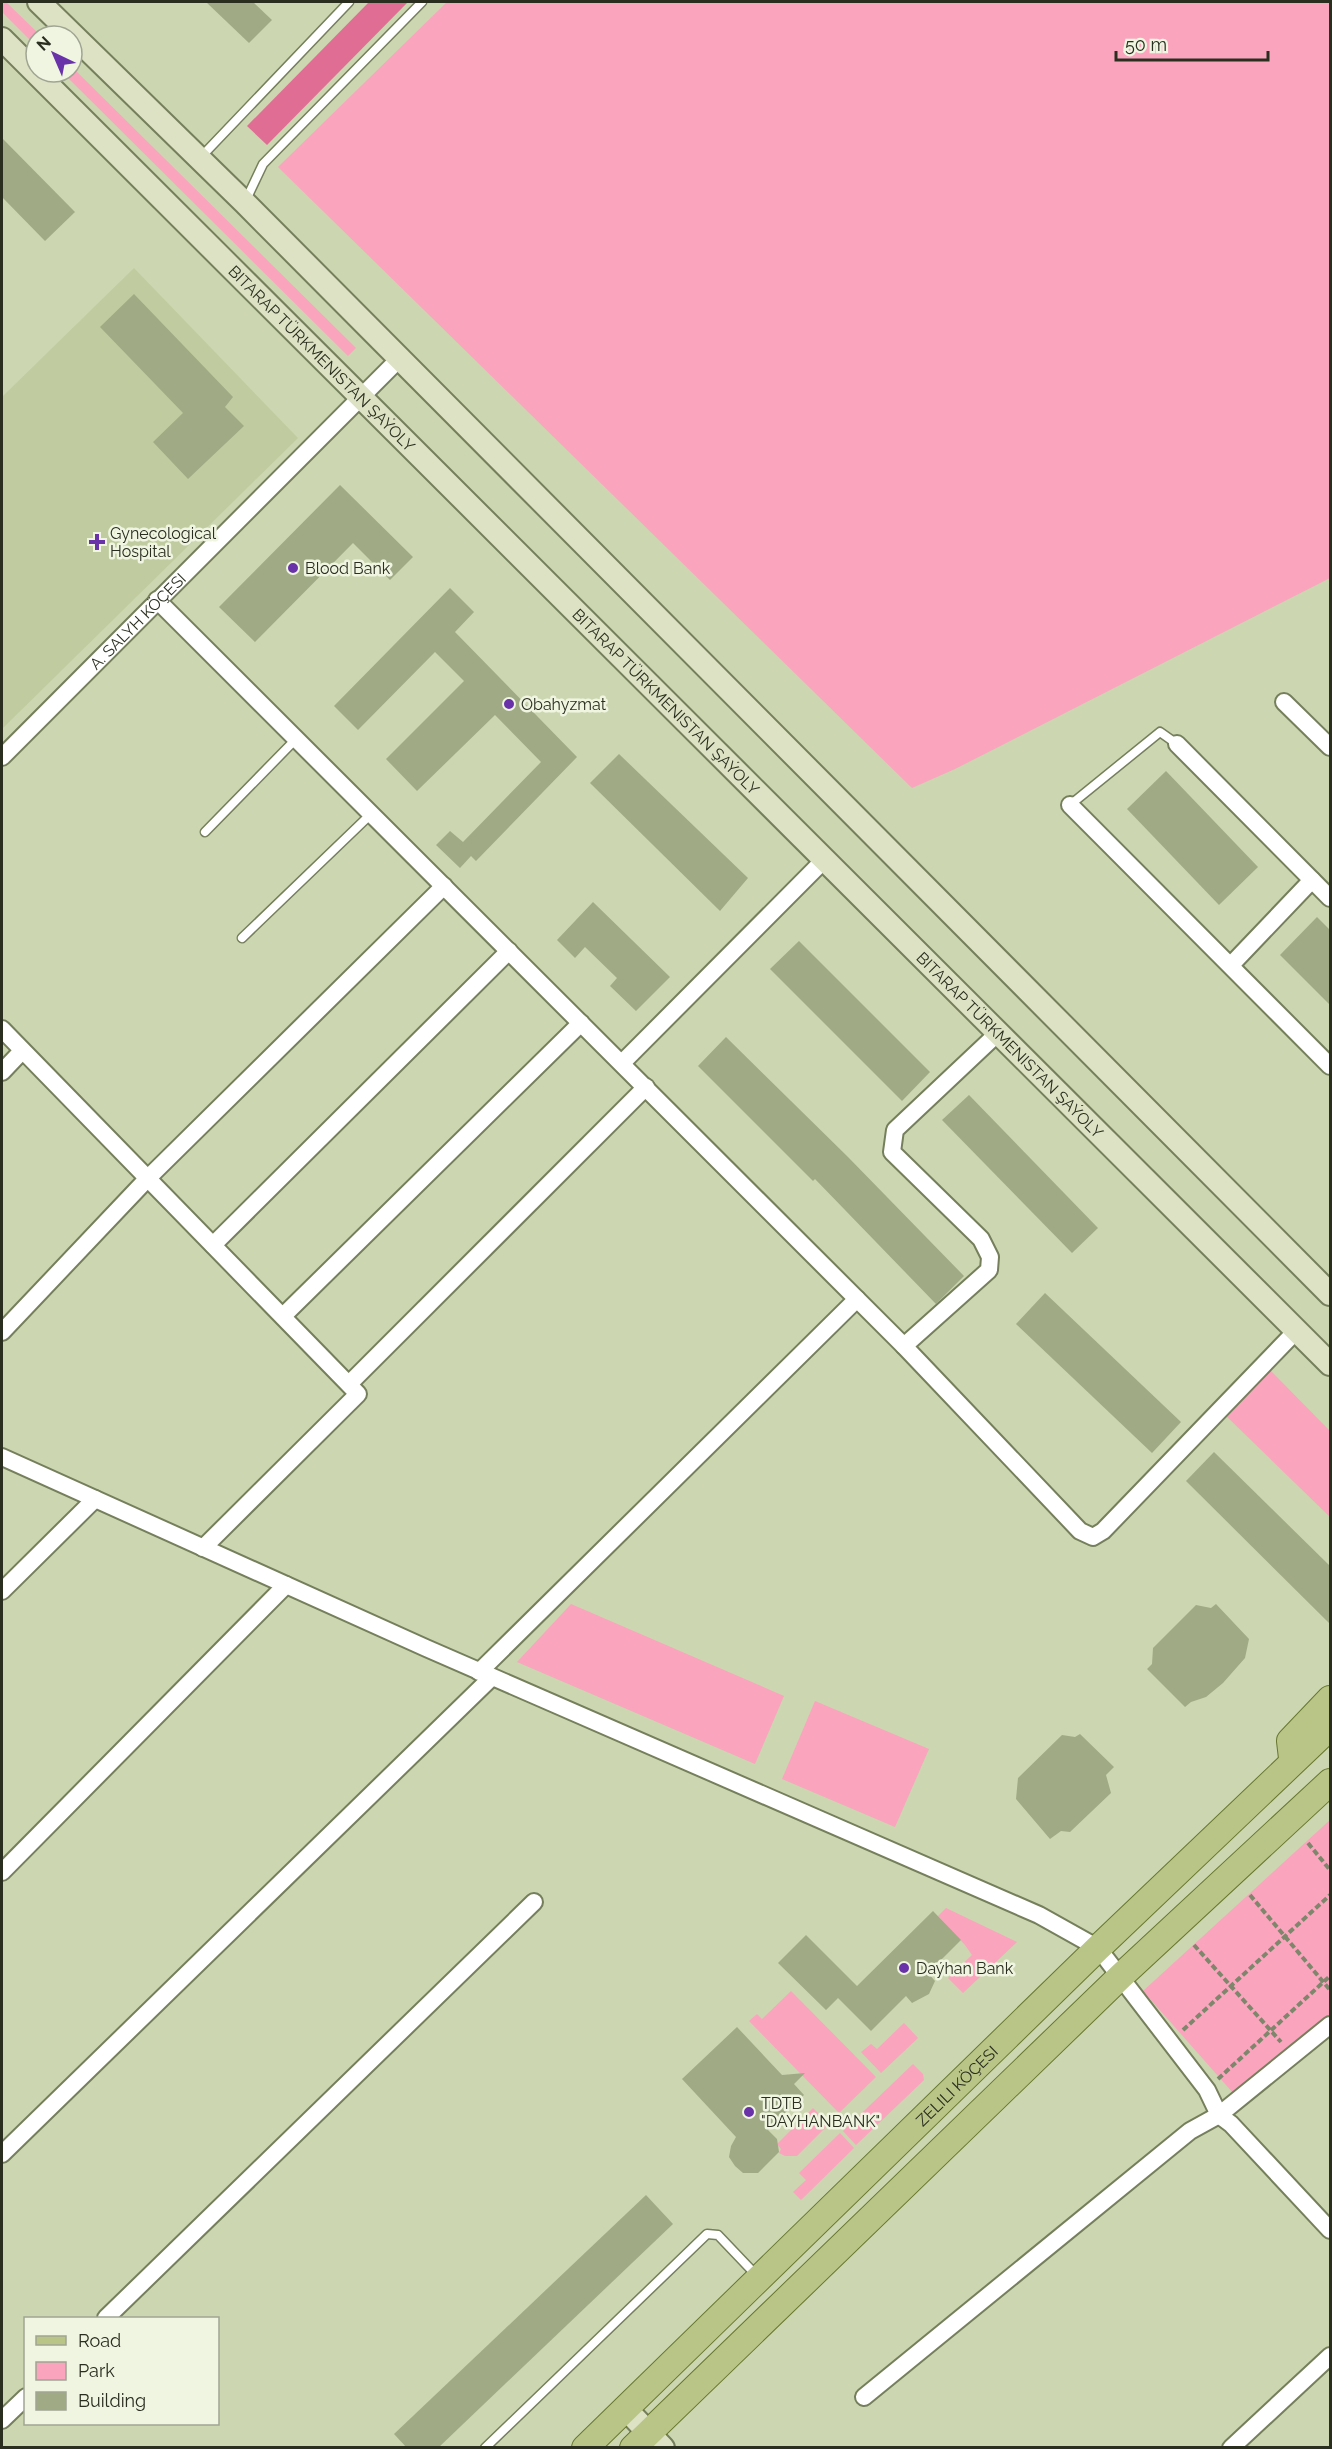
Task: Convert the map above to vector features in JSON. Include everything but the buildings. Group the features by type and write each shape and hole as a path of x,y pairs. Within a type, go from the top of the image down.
{"main road":[{"path":"39,2 400,358 1330,1294"},
{"name":"BITARAP TÜRKMENISTAN ŞAÝOLY","path":"2,39 1330,1364"},
{"path":"1292,1763 1290,1741 1330,1699"},
{"name":"ZELILI KÖÇESI","path":"585,2448 1098,1948 1330,1727"},
{"path":"625,2408 648,2442 1121,1976 1330,1782"}],"street":[{"name":"A. SALYH KÖÇESI","path":"2,757 400,358"},
{"path":"158,600 904,1346 1080,1531 1093,1537 1103,1531 1297,1330"},
{"path":"1284,702 1330,747"},
{"path":"1177,744 1330,898"},
{"path":"1070,805 1330,1066"},
{"path":"622,1063 824,860"},
{"path":"1231,965 1312,879"},
{"path":"2,1332 148,1178 444,886"},
{"path":"213,1245 509,951"},
{"path":"283,1317 581,1023"},
{"path":"2,1029 358,1394 203,1548"},
{"path":"904,1346 989,1270 990,1257 981,1239 892,1152 895,1130 998,1032"},
{"path":"2,1072 22,1051"},
{"path":"349,1384 646,1087"},
{"path":"2,2154 486,1674 857,1299"},
{"path":"2,1457 486,1674 1039,1915 1098,1948 1207,2090 1219,2115 1231,2124 1330,2230"},
{"path":"2,1591 94,1499"},
{"path":"2,1872 286,1585"},
{"path":"108,2317 534,1902"},
{"path":"864,2397 1190,2131 1219,2115 1330,2025"},
{"path":"1231,2448 1330,2356"},
{"path":"2,2420 24,2399"}],"lane":[{"path":"199,158 349,2"},
{"path":"245,203 263,164 422,2"},
{"path":"1070,805 1160,732 1177,744"},
{"path":"205,832 296,739"},
{"path":"243,938 371,814"},
{"path":"485,2448 707,2234 718,2235 759,2277"}],"path":[{"path":"1308,1843 1330,1870"},
{"path":"1169,2042 1330,1894"},
{"path":"1250,1895 1330,1990"},
{"path":"1194,1945 1293,2056"},
{"path":"1207,2090 1330,1976"}],"shaded area":[{"path":"369,2 408,2 267,145 247,126"},
{"name":"Gynecological Hospital","path":"134,268 298,438 2,729 2,397"}],"green space":[{"path":"2,2 6,2 29,24 24,24 24,34 2,12"},
{"path":"447,2 1330,2 1330,578 955,769 912,788 278,167"},
{"path":"84,79 356,348 348,356 74,84 84,84"},
{"path":"1268,1368 1330,1431 1330,1517 1222,1412"},
{"path":"571,1604 784,1696 755,1764 517,1662"},
{"path":"815,1701 929,1749 895,1827 782,1779"},
{"path":"1330,1820 1330,2024 1241,2102 1143,1991"},
{"path":"946,1908 1017,1942 963,1993 948,1978 972,1955 938,1916"},
{"path":"791,1991 876,2077 839,2113 749,2021 757,2014 762,2019"},
{"path":"904,2023 918,2038 881,2073 861,2052 871,2044 877,2049"},
{"path":"913,2064 923,2074 924,2080 856,2145 843,2131"},
{"path":"813,2108 829,2124 797,2156 785,2156 779,2153 781,2149 777,2144"},
{"path":"840,2133 854,2148 801,2200 793,2192 806,2180 799,2173"}],"place":[{"name":"Gynecological Hospital","path":"97,542"},
{"name":"Blood Bank","path":"293,568"},
{"name":"Obahyzmat","path":"509,704"},
{"name":"Daýhan Bank","path":"904,1968"},
{"name":"TDTB \"DAYHANBANK\"","path":"749,2112"}]}
